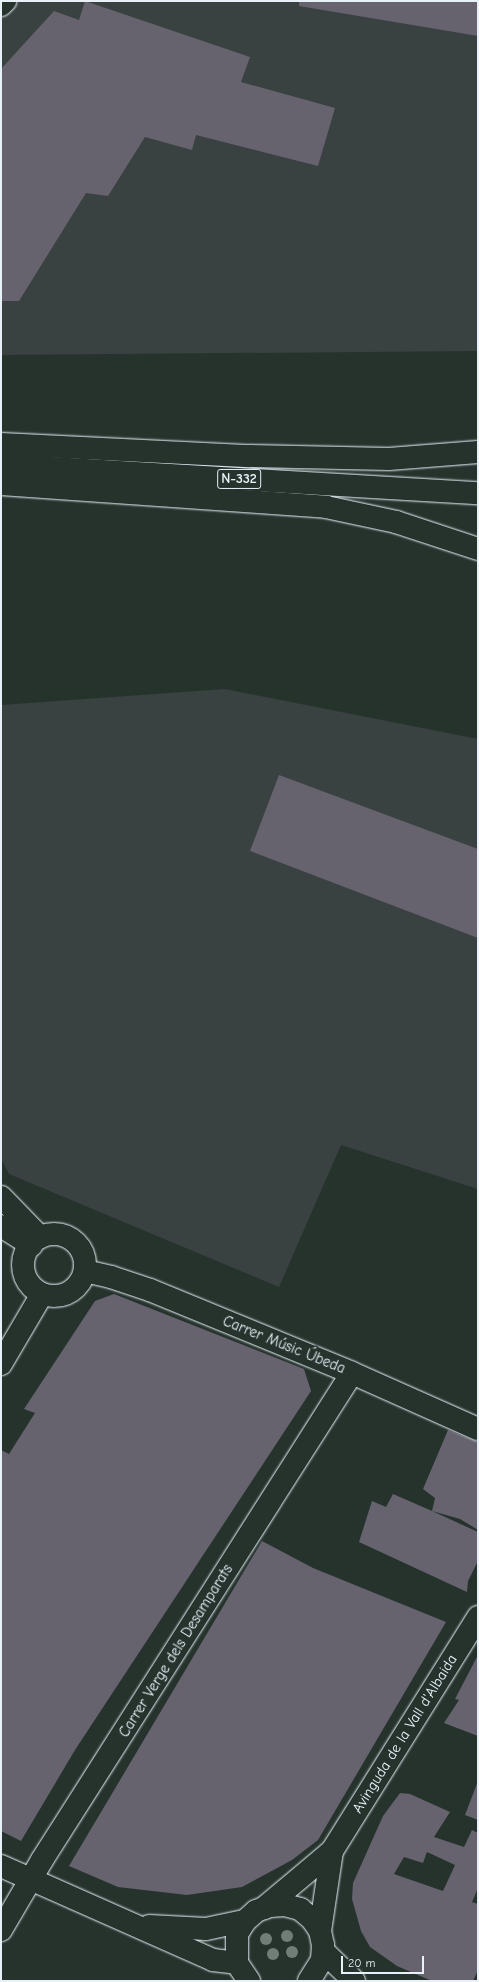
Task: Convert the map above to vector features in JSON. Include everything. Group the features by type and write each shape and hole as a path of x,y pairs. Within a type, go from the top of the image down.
{"main road":[{"path":"1,5 5,1"},
{"path":"1,444 389,459 478,452"},
{"name":"N-332","path":"1,465 478,493"},
{"path":"1,484 326,507 396,522 478,549"},
{"path":"1,1197 35,1241"},
{"path":"1,1226 35,1241"},
{"path":"57,1233 77,1243 83,1252 85,1271 77,1288 69,1293 51,1296 42,1294 27,1282 24,1272 25,1253 35,1241 57,1233"},
{"name":"Carrer Músic Úbeda","path":"85,1271 150,1290 352,1373 478,1429"},
{"path":"1,1364 42,1294"},
{"name":"Carrer Verge dels Desamparats","path":"1,1930 32,1878 352,1373"},
{"name":"Avinguda de la Vall d'Albaida","path":"245,1921 256,1911 264,1908 332,1851 478,1617"},
{"name":"Avinguda de la Vall d'Albaida","path":"309,1981 319,1967 332,1851"},
{"path":"1,1866 32,1878 243,1975"},
{"path":"264,1908 285,1905 300,1910 312,1919 321,1941 354,1981"},
{"path":"138,1926 206,1929 245,1921"},
{"path":"243,1975 237,1934 245,1921"}],"shaded area":[{"path":"1,1 478,1 478,351 1,355"},
{"path":"225,689 478,739 478,1189 341,1145 279,1287 9,1174 1,1159 1,705"}],"building":[{"path":"85,1 250,57 241,82 335,108 318,166 196,135 192,150 145,137 108,196 86,193 19,301 1,301 1,69 54,11 79,20"},
{"path":"299,1 478,1 478,36 299,6"},
{"path":"279,775 478,849 478,938 250,851"},
{"path":"114,1294 304,1369 311,1391 75,1750 21,1841 1,1831 1,1450 9,1454 35,1413 24,1409 95,1301"},
{"path":"448,1430 478,1442 478,1530 460,1519 432,1511 435,1498 423,1489"},
{"path":"393,1494 478,1532 478,1561 468,1581 467,1592 359,1542 372,1501 386,1507"},
{"path":"262,1541 313,1568 446,1622 318,1840 292,1860 242,1887 187,1895 118,1887 69,1866"},
{"path":"478,1655 478,1736 444,1723 459,1700 455,1699"},
{"path":"478,1781 478,1820 465,1815"},
{"path":"400,1793 410,1794 450,1812 434,1837 464,1847 472,1830 478,1833 478,1888 472,1902 478,1904 478,1970 473,1981 432,1981 397,1966 370,1947 361,1931 352,1899 353,1883 383,1816","holes":["427,1852 455,1865 443,1891 394,1874 404,1857 423,1863"]}]}
